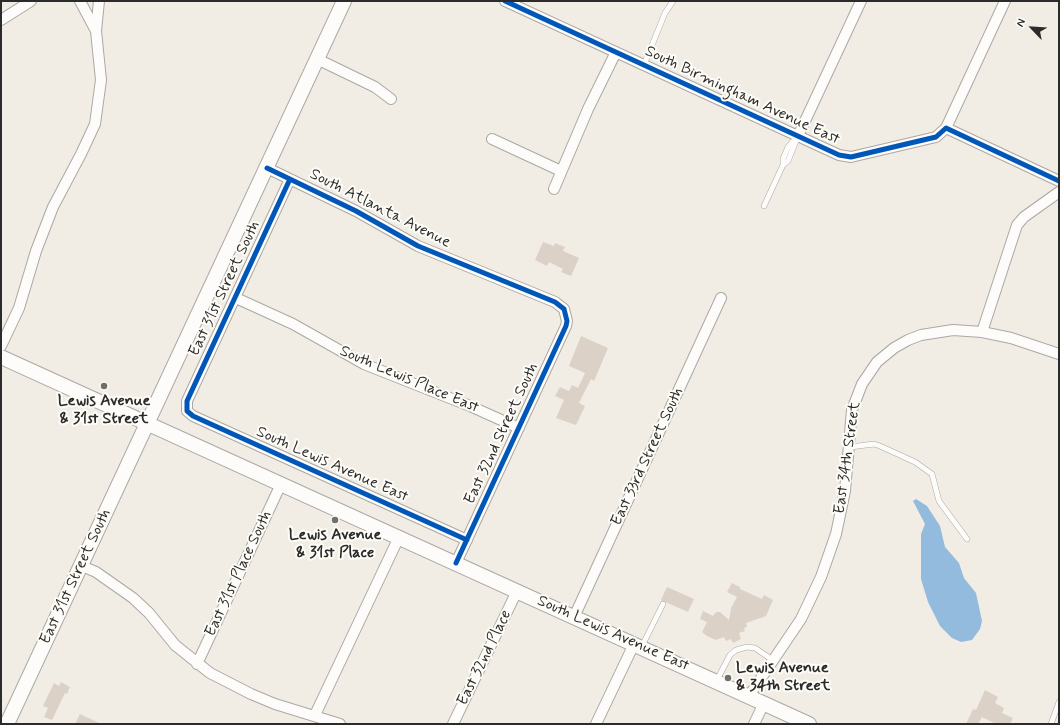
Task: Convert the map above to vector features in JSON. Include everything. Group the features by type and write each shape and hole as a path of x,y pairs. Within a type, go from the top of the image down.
{"main road":[{"name":"East 31st Street South","path":"7,724 82,566 344,1"},
{"name":"South Lewis Avenue East","path":"1,357 638,645 809,724"}],"street":[{"path":"1,20 31,1"},
{"path":"80,1 96,31"},
{"path":"1,346 18,308 36,251 53,207 82,154 95,124 101,80 96,31 99,1"},
{"name":"South Birmingham Avenue East","path":"505,1 839,155 850,157 936,137 946,128"},
{"path":"798,136 861,1"},
{"path":"1005,1 946,128 1059,181"},
{"path":"554,189 588,109 616,52"},
{"path":"317,59 375,87 391,99"},
{"path":"492,139 561,171"},
{"name":"South Atlanta Avenue","path":"267,168 356,211 418,246 555,302 564,308 566,315"},
{"name":"East 31st Street South","path":"187,411 187,401 290,179"},
{"path":"982,332 1017,225 1024,217 1059,192"},
{"name":"South Lewis Place East","path":"236,298 293,324 364,364 470,406 519,428"},
{"name":"East 33rd Street South","path":"574,617 721,298"},
{"name":"East 32nd Street South","path":"456,563 566,326 566,315"},
{"name":"East 34th Street","path":"750,696 801,619 821,577 836,534 845,491 852,410 862,384 876,362 894,348 921,335 953,330 982,332 1033,344 1059,354"},
{"name":"South Lewis Avenue East","path":"187,411 193,416 466,540"},
{"name":"East 31st Place South","path":"197,664 281,484"},
{"path":"315,715 399,537"},
{"path":"82,566 96,572 134,598 149,613 175,645 197,664 251,694 275,704 315,715 340,724"},
{"name":"East 32nd Place","path":"453,724 517,591"},
{"path":"596,724 638,645"},
{"path":"754,724 764,703"}],"lane":[{"path":"644,65 665,13 673,1"},
{"path":"764,206 783,165 782,159 788,147 798,136"},
{"path":"850,447 874,444 915,462 932,474 934,489 939,501 967,539"},
{"path":"638,645 663,604"},
{"path":"716,681 730,655 736,650 747,647 755,648 774,661"},
{"path":"1051,724 1059,702"}],"water":[{"path":"916,499 927,506 940,526 945,547 959,563 964,578 976,593 982,621 980,629 972,640 961,642 952,638 940,626 928,602 921,579 921,534 925,524 913,501"}],"building":[{"path":"543,242 554,246 555,243 565,247 563,251 579,258 571,276 561,272 563,269 549,262 547,266 535,260"},
{"path":"581,336 608,348 594,381 591,379 579,403 585,406 576,425 556,418 564,400 555,396 560,387 569,391 572,385 578,388 585,373 569,366"},
{"path":"732,583 740,587 740,589 762,599 764,595 773,600 766,616 746,623 747,627 744,628 745,631 739,633 741,639 733,643 731,639 726,641 724,637 716,640 707,636 702,632 707,622 700,619 703,611 713,616 716,612 720,612 729,620 731,608 737,597 727,592"},
{"path":"667,587 694,599 688,612 661,600"},
{"path":"61,682 70,687 67,694 65,693 52,720 44,717 48,708 43,706 54,683 59,686"},
{"path":"985,690 998,697 995,703 1004,708 1002,713 1013,718 1010,724 996,724 982,717 978,724 966,724 973,709 976,710"},
{"path":"80,714 101,724 75,724"}],"cycle path":[{"path":"505,1 839,155 851,157 936,137 946,128 1059,181"},
{"path":"267,168 356,211 418,246 555,302 564,309 567,321 566,326 456,563"},
{"path":"290,179 187,401 187,411 193,416 467,540"}],"place":[{"name":"Lewis Avenue & 31st Street","path":"104,386"},
{"name":"Lewis Avenue & 31st Place","path":"335,520"},
{"name":"Lewis Avenue & 34th Street","path":"728,678"}]}
